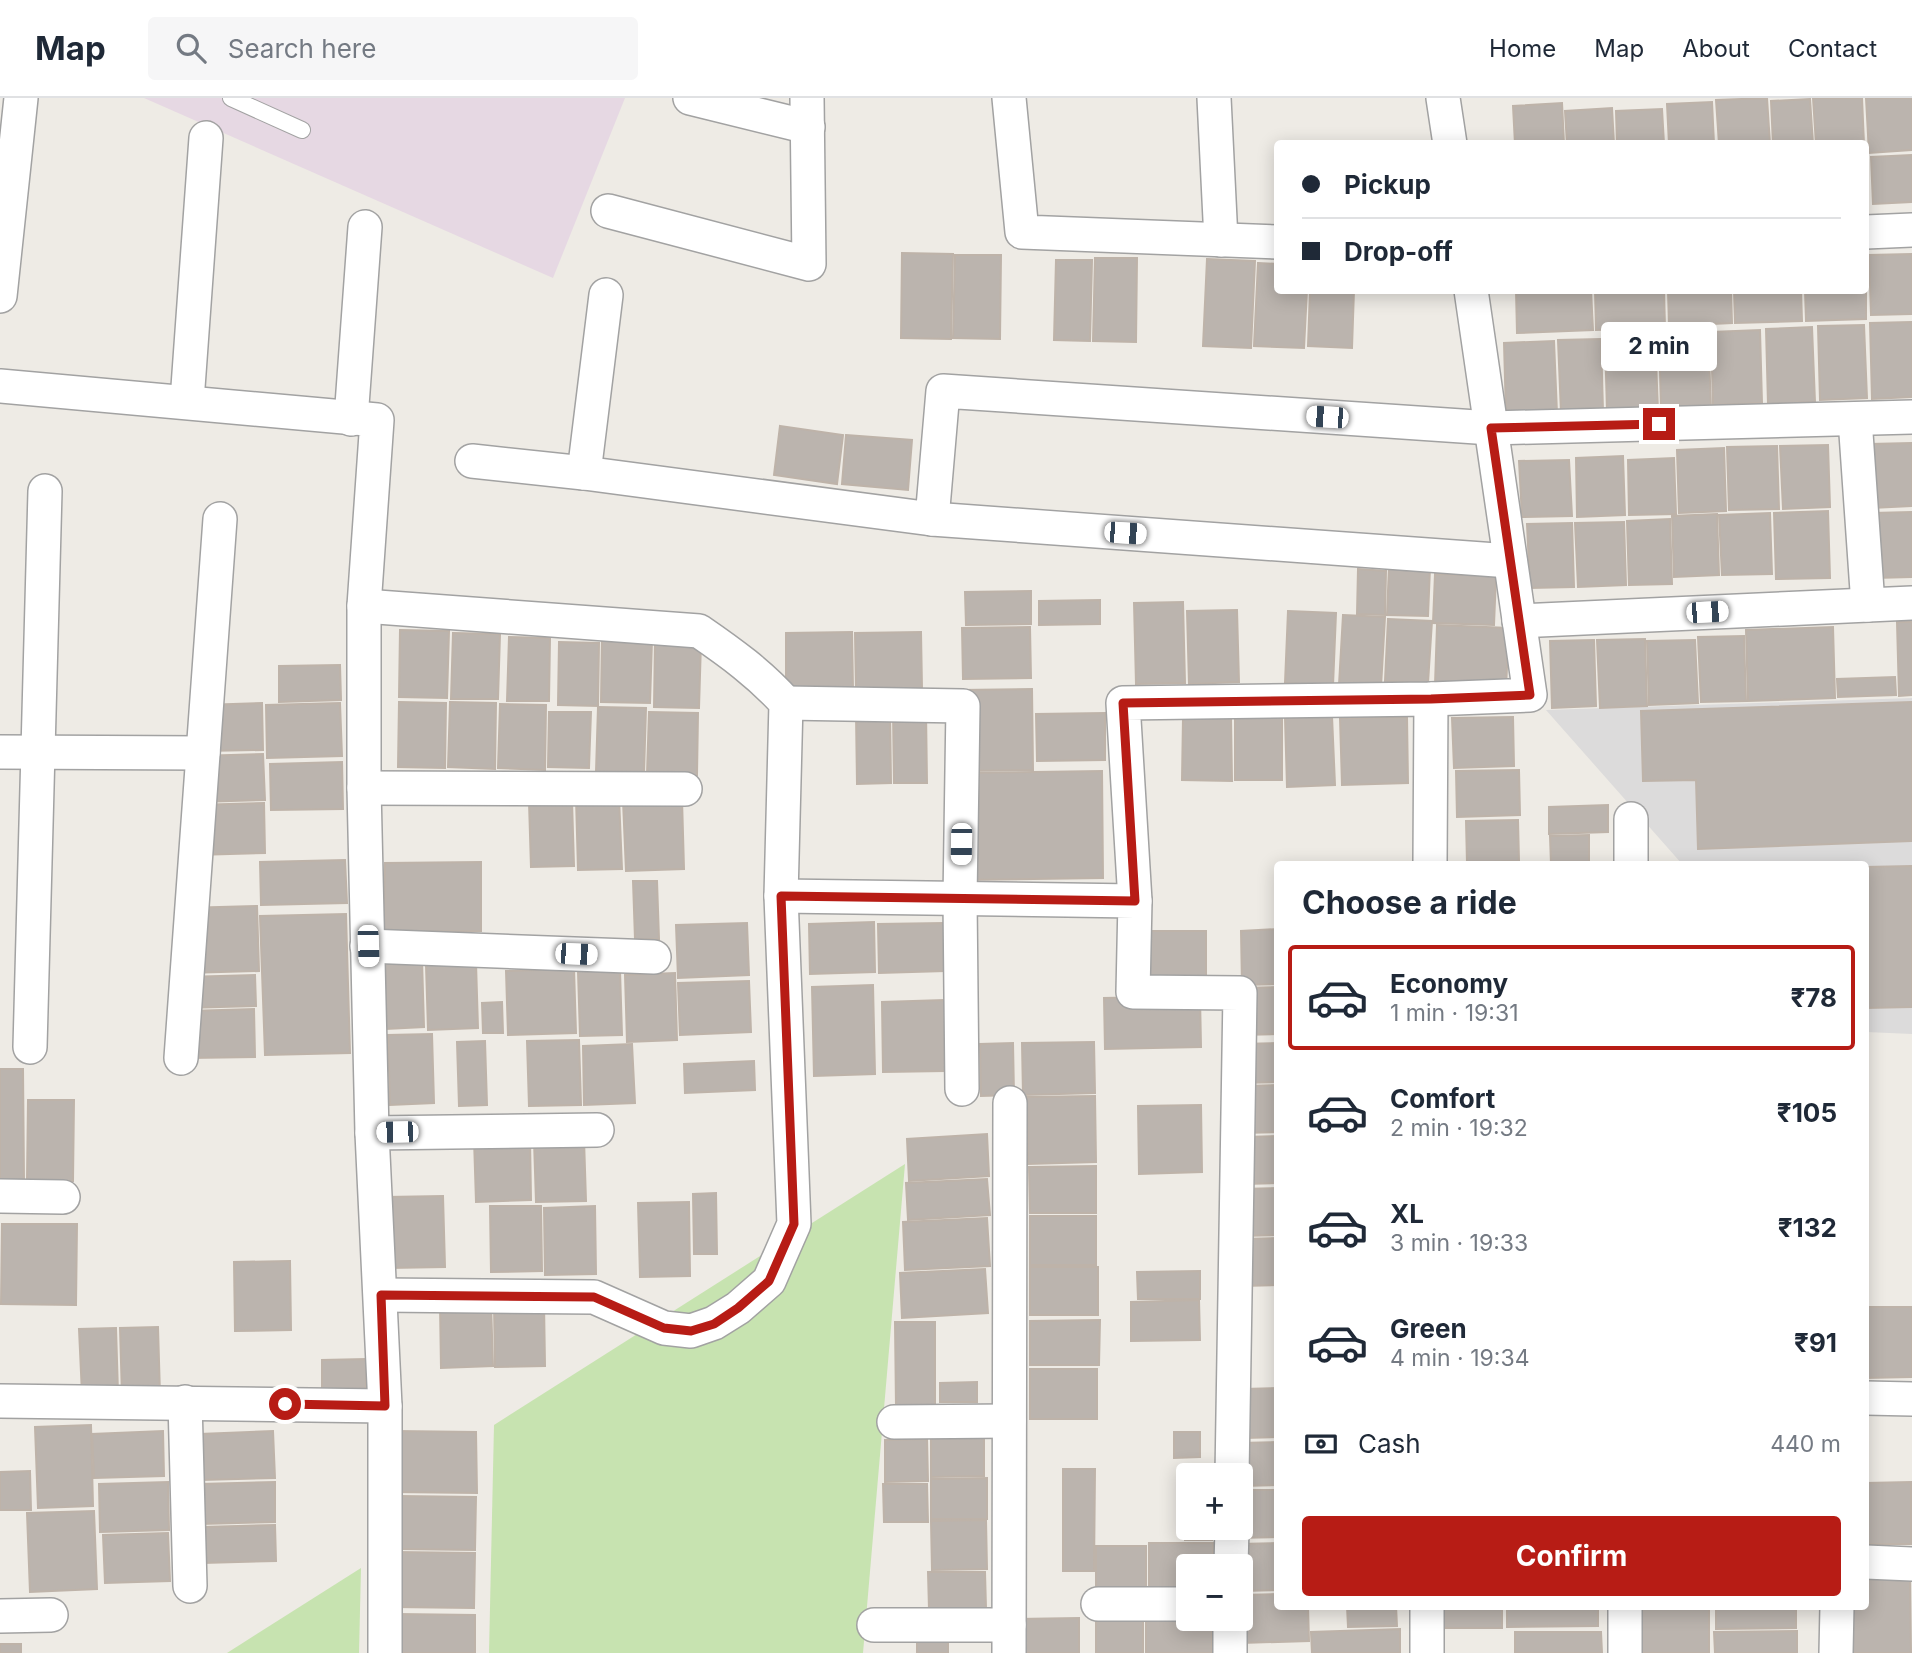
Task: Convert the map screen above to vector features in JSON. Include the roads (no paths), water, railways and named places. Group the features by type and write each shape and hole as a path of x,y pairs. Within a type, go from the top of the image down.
{"street":[{"path":"0,296 21,98"},
{"path":"608,211 809,264 807,113 690,98"},
{"path":"1009,98 1022,232 1274,242"},
{"path":"1214,98 1221,240"},
{"path":"1443,98 1449,140"},
{"path":"187,401 206,138"},
{"path":"351,419 365,227"},
{"path":"1869,232 1912,230"},
{"path":"1233,1463 1240,993 1133,992 1135,901 1123,703 1530,695 1472,294"},
{"path":"584,473 606,295"},
{"path":"0,386 377,420 364,606 364,788 372,1133 385,1406 385,1653"},
{"path":"932,519 943,391 1491,428 1912,417"},
{"path":"1854,419 1868,605"},
{"path":"471,461 584,473 932,519 1510,561"},
{"path":"30,1047 45,491"},
{"path":"181,1058 220,519"},
{"path":"1519,621 1912,603"},
{"path":"364,606 699,631 743,661 786,703 963,706 960,899 962,1089"},
{"path":"1430,861 1431,699"},
{"path":"381,1295 594,1297 664,1328 691,1331 714,1324 738,1308 769,1281 794,1224 781,896 786,703"},
{"path":"0,752 203,753"},
{"path":"364,788 685,789"},
{"path":"1631,819 1631,861"},
{"path":"781,896 1135,901"},
{"path":"368,946 654,957"},
{"path":"874,1625 1009,1639 1010,1103"},
{"path":"372,1133 597,1130"},
{"path":"0,1196 63,1197"},
{"path":"1869,1398 1912,1399"},
{"path":"0,1401 385,1406"},
{"path":"185,1402 190,1586"},
{"path":"894,1422 1009,1420"},
{"path":"1869,1562 1912,1563"},
{"path":"1098,1604 1176,1604"},
{"path":"1427,1610 1427,1653"},
{"path":"1625,1610 1625,1653"},
{"path":"1836,1653 1837,1610"},
{"path":"0,1616 51,1615"},
{"path":"1230,1631 1230,1653"}],"lane":[{"path":"231,98 302,130"}]}
